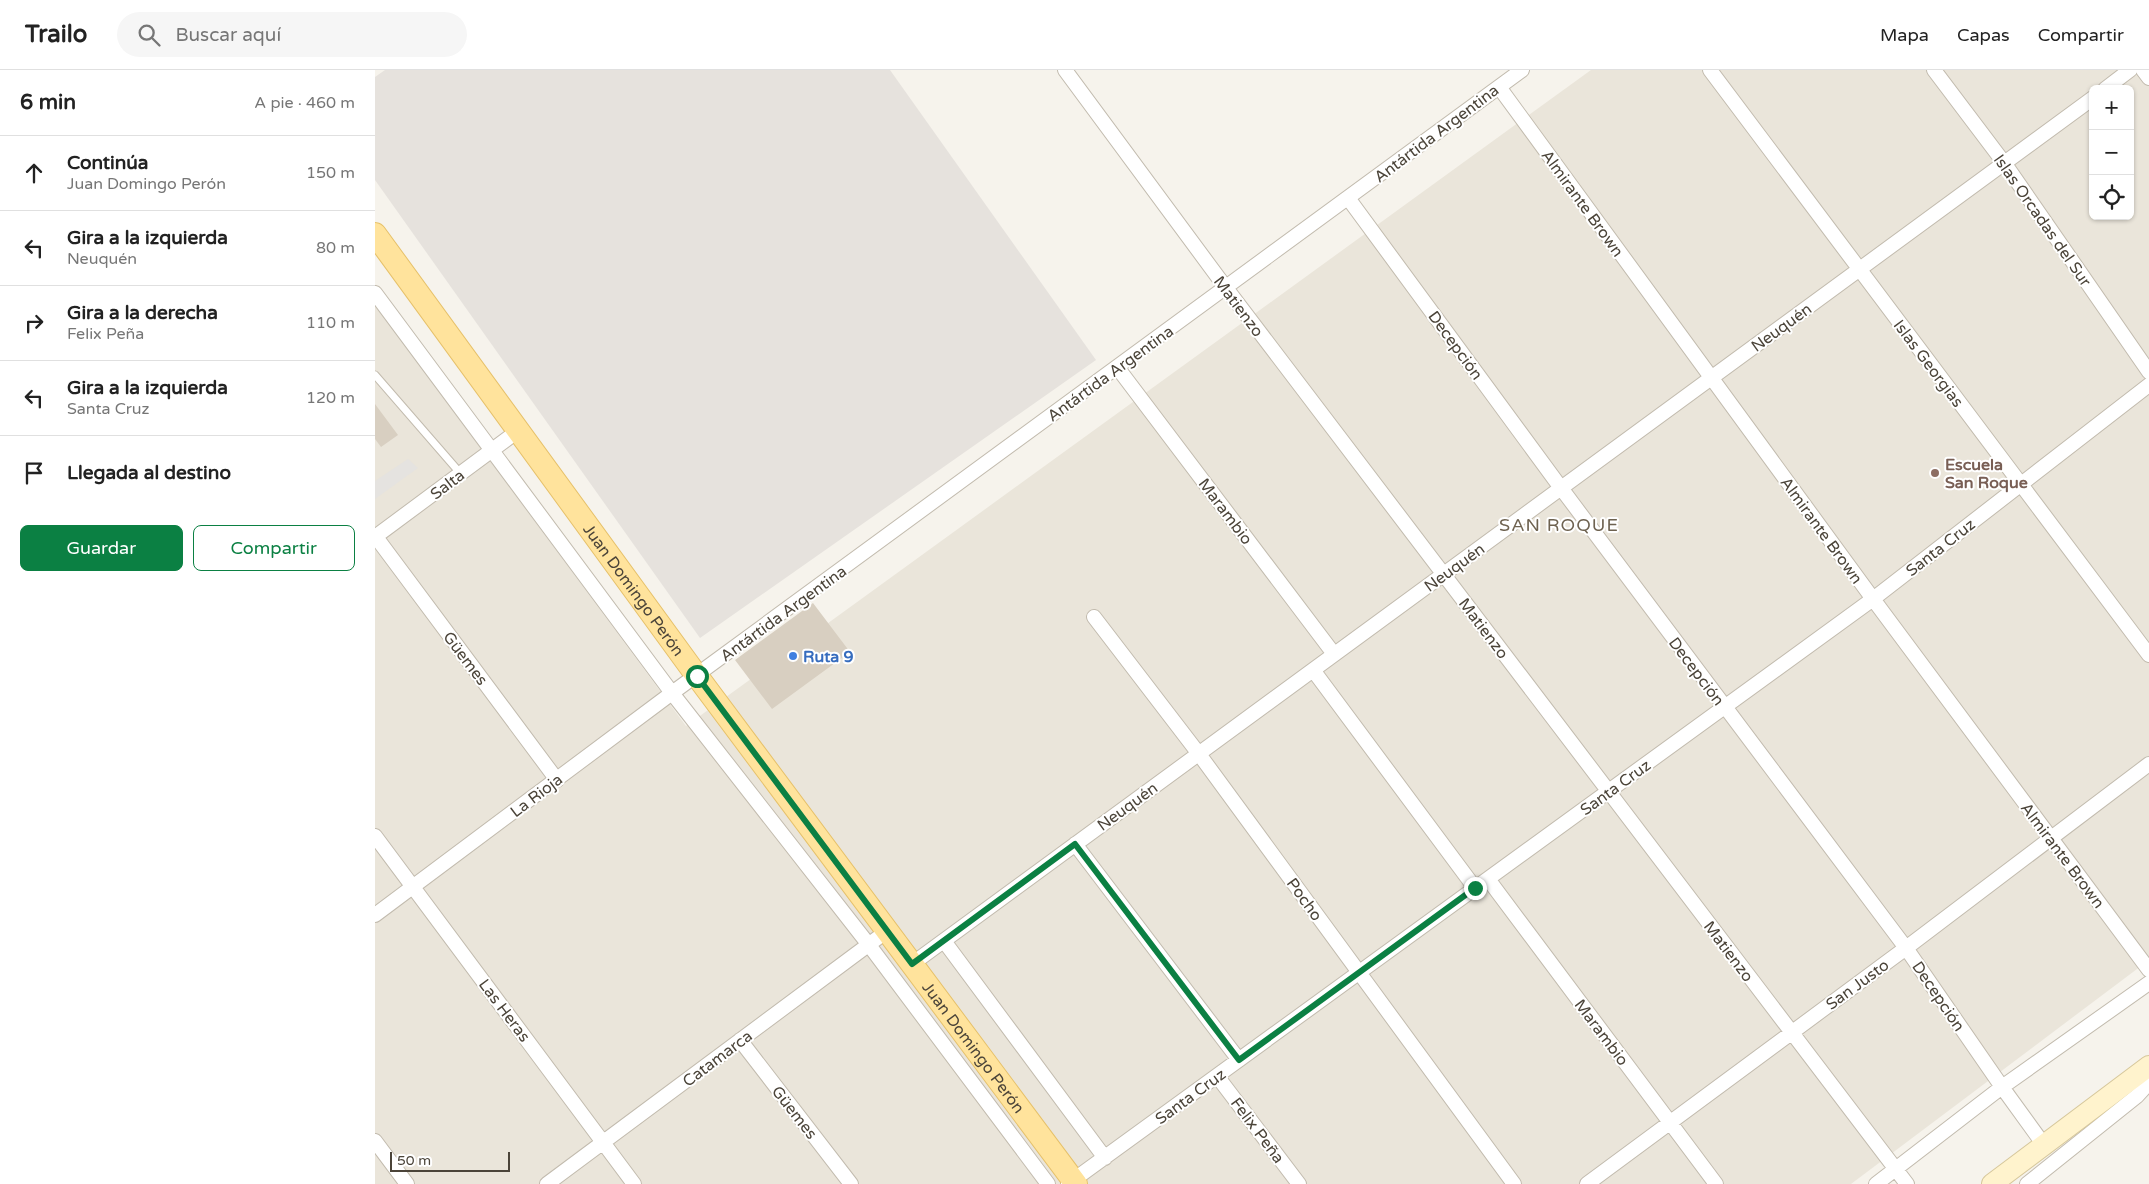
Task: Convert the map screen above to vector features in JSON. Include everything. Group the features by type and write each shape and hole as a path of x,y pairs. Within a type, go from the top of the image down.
{"main road":[{"name":"Juan Domingo Perón","path":"375,234 697,676 1073,1183"},
{"path":"1992,1184 2149,1066"}],"street":[{"name":"Matienzo","path":"1065,70 1226,288 1907,1184"},
{"name":"Antártida Argentina","path":"697,676 1521,70"},
{"name":"Islas Georgias","path":"1710,70 2149,656"},
{"name":"Islas Orcadas del Sur","path":"1935,70 2005,164 2149,372"},
{"path":"2110,85 2130,70"},
{"path":"2143,70 2149,78"},
{"name":"Almirante Brown","path":"1499,87 1873,599 2149,970"},
{"name":"Neuquén","path":"912,964 2089,101"},
{"name":"Decepción","path":"1348,198 1561,488 1906,948 2001,1087 2044,1145"},
{"name":"Juan Domingo Perón","path":"375,293 673,693 869,945 1048,1184"},
{"name":"Marambio","path":"1117,367 1334,654"},
{"name":"Santa Cruz","path":"1073,1183 1217,1076 1873,599 2149,385"},
{"name":"Salta","path":"375,537 519,430"},
{"name":"Güemes","path":"375,537 557,780"},
{"name":"Pocho","path":"1094,617 1199,754 1514,1184"},
{"path":"1313,670 1475,888"},
{"name":"La Rioja","path":"375,915 697,676"},
{"name":"San Justo","path":"1587,1184 1906,948 2050,837 2149,764"},
{"name":"Las Heras","path":"375,836 634,1184"},
{"path":"1075,844 1239,1060"},
{"name":"Marambio","path":"1488,879 1716,1184"},
{"name":"Catamarca","path":"547,1184 887,931"},
{"path":"944,941 1105,1158"},
{"path":"1876,1184 2001,1087 2149,983"},
{"name":"Güemes","path":"740,1040 851,1184"},
{"name":"Felix Peña","path":"1217,1076 1299,1184"},
{"path":"2024,1160 2035,1182 2143,1098 2149,1077"},
{"path":"2112,1094 2143,1098"},
{"path":"375,1141 407,1184"}],"lane":[{"path":"375,375 461,474"}],"shaded area":[{"path":"385,70 890,70 1096,360 700,638 375,180 375,77"},
{"path":"1591,70 2149,70 2149,960 1851,1184 375,1184 375,305 686,726"},
{"path":"408,459 418,468 375,499 375,481"}],"building":[{"path":"375,404 398,435 381,447 375,439"},
{"name":"Ruta 9","path":"813,603 850,652 772,709 735,660"}],"place":[{"name":"Escuela San Roque","path":"1935,473"},
{"name":"Ruta 9","path":"793,656"}],"district":[{"name":"SAN ROQUE","path":"1559,525"}],"route":[{"path":"697,676 912,964 1075,844 1239,1060 1475,888"}]}
